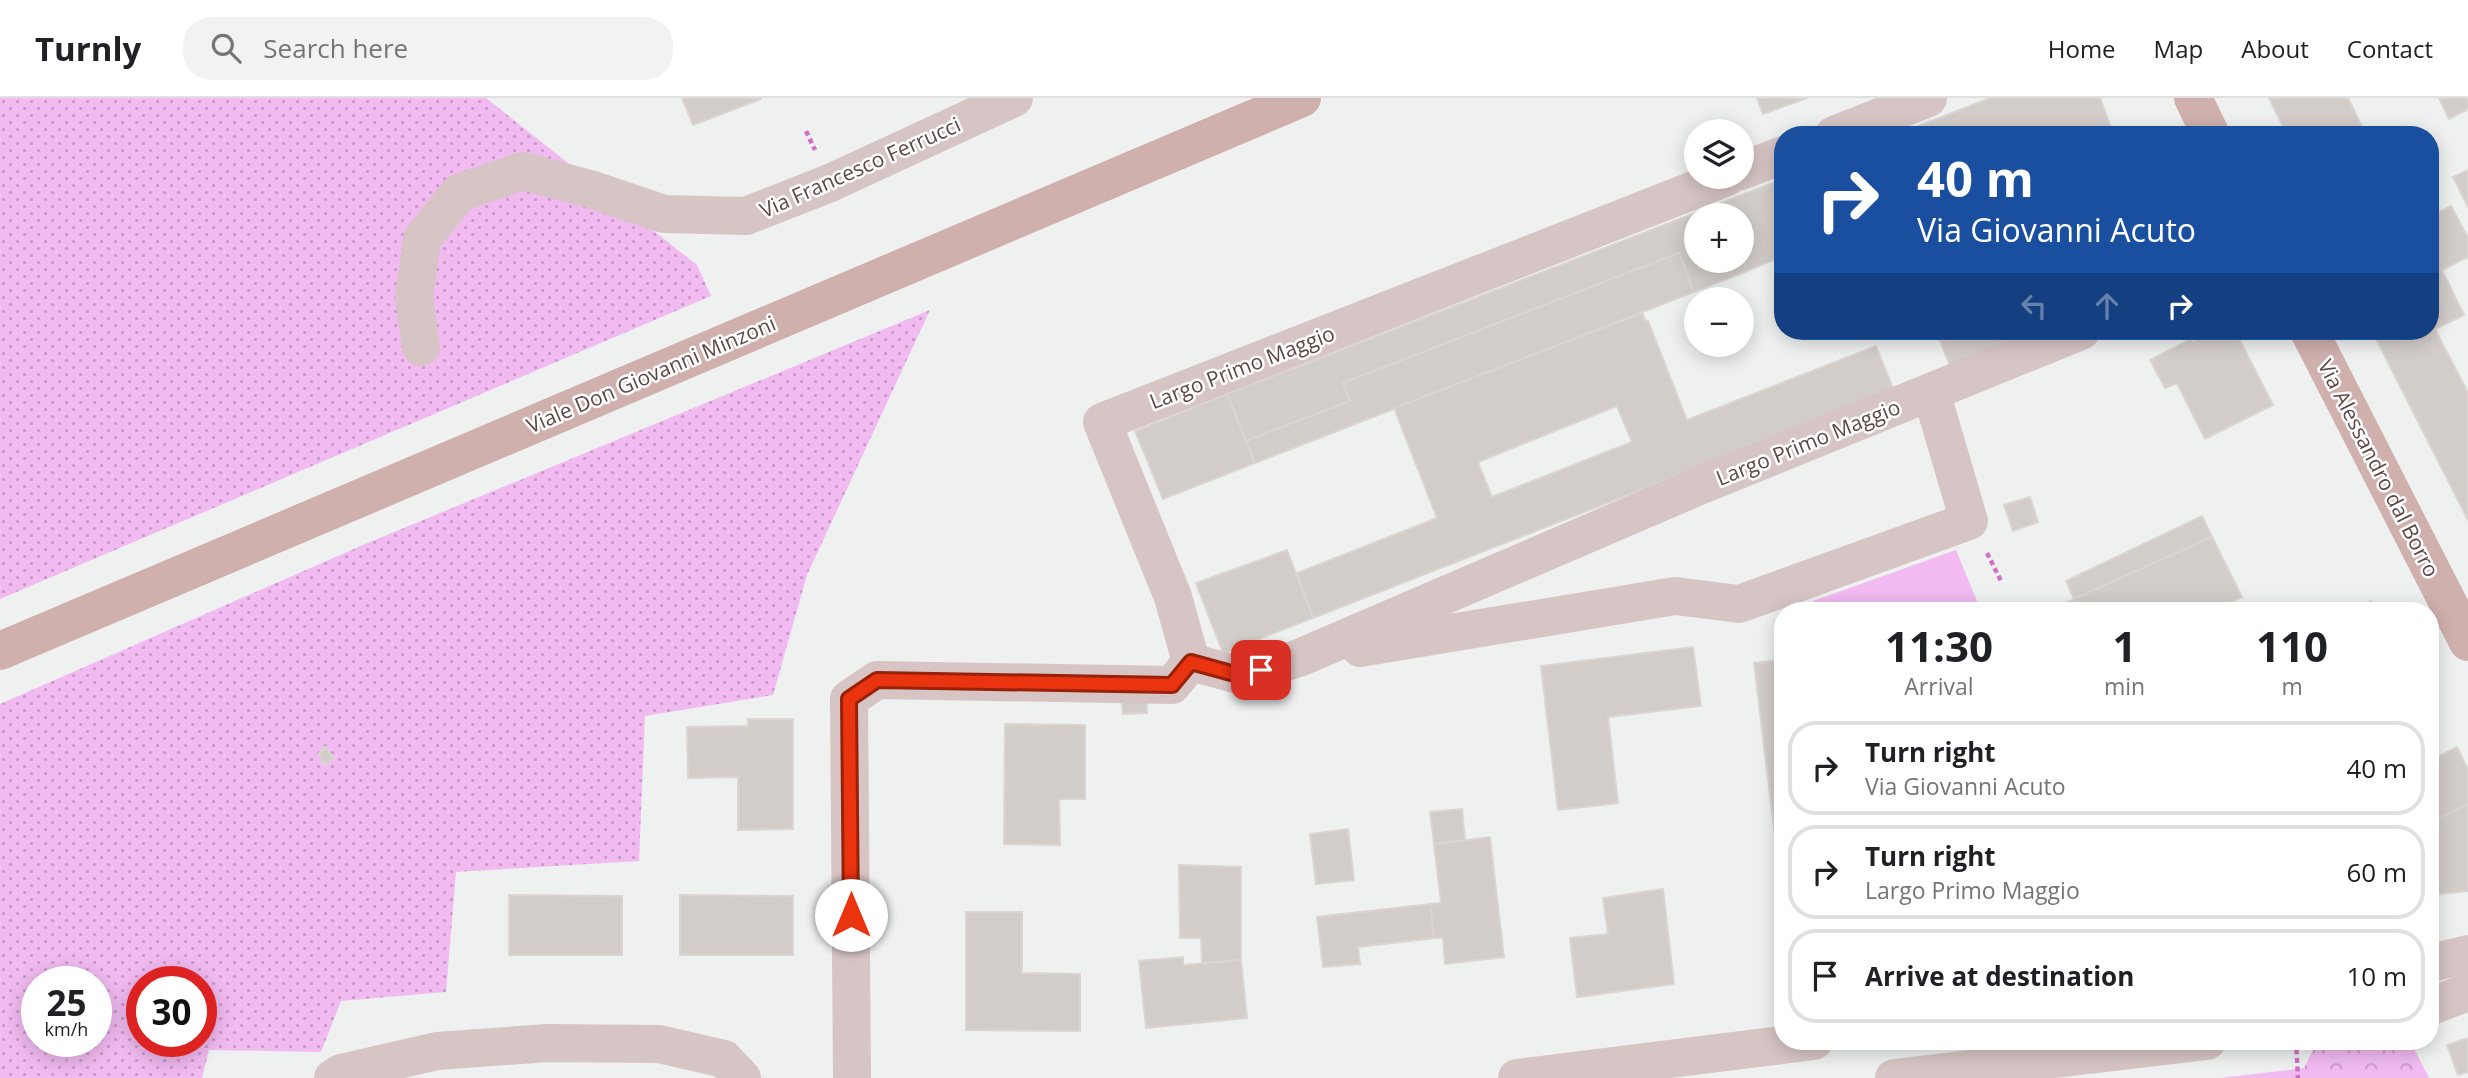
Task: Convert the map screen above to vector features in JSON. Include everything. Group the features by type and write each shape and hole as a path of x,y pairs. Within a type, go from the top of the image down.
{"main road":[{"name":"Viale Don Giovanni Minzoni","path":"0,651 1301,98"},
{"path":"2193,98 2207,126"},
{"name":"Via Alessandro dal Borro","path":"2314,340 2467,637"}],"street":[{"name":"Via Francesco Ferrucci","path":"421,347 414,298 422,239 459,194 523,171 590,189 664,214 746,216 830,183 1014,98"},
{"path":"1857,126 1928,98"},
{"path":"1754,166 1774,158"},
{"name":"Largo Primo Maggio","path":"1696,189 1095,425 1173,597 1191,662 1242,676 1299,658 1687,492 2059,340"},
{"name":"Largo Primo Maggio","path":"1299,658 1675,596 1739,604 1969,521 1931,392"},
{"path":"852,1078 849,699 877,680 1172,685 1191,662"},
{"path":"2439,961 2468,954"},
{"path":"2439,1003 2468,992"},
{"path":"333,1078 341,1073 437,1051 547,1043 659,1044 724,1059 742,1078"},
{"path":"1517,1078 1774,1046"},
{"path":"1894,1078 2131,1050"}],"path":[{"path":"2296,1050 2298,1078"}],"green space":[{"path":"0,98 486,98 697,265 711,296 0,599"},
{"path":"930,310 807,575 773,695 645,716 639,861 456,872 446,992 341,1001 321,1052 217,1050 217,966 126,966 126,1057 207,1057 202,1078 0,1078 0,704 363,545"},
{"path":"1956,550 1977,602 1813,602"},
{"path":"2313,1050 2415,1050 2429,1078 2221,1078 2304,1068"}],"building":[{"path":"682,98 761,98 761,99 693,125"},
{"path":"1757,98 1807,98 1763,114"},
{"path":"1990,98 2100,98 2110,126 1919,126"},
{"path":"2269,98 2348,98 2362,126 2283,126"},
{"path":"2439,98 2468,98 2468,109 2449,119"},
{"path":"2468,170 2468,207 2453,177"},
{"path":"1774,182 1774,260 1754,268 1754,203 1721,203"},
{"path":"2451,206 2468,238 2468,257 2442,270 2464,315 2439,327 2439,212"},
{"path":"1684,217 1684,266 1679,253 1343,383 1350,401 1246,441 1227,394"},
{"path":"1679,253 1684,273 1687,273 1692,287 1684,287 1684,296 1255,463 1246,441 1350,401 1343,383"},
{"path":"1687,273 1742,273 1707,287 1692,287"},
{"path":"1642,313 1646,322 1648,321 1687,420 1876,346 1894,391 1313,618 1297,573 1437,518 1394,408","holes":["1617,406 1632,442 1492,497 1478,462"]},
{"path":"2439,337 2468,393 2468,520 2377,340 2439,340"},
{"path":"1944,340 2024,340 1951,368 1940,341"},
{"path":"2189,340 2240,340 2273,405 2205,439 2177,383 2165,388 2150,360"},
{"path":"1227,394 1255,463 1163,499 1135,431"},
{"path":"2030,497 2038,522 2013,531 2004,505"},
{"path":"2202,516 2212,537 2074,599 2066,581"},
{"path":"2212,537 2242,597 2232,602 2076,602 2074,599"},
{"path":"1287,550 1313,618 1223,653 1196,583"},
{"path":"1693,647 1701,706 1608,717 1618,803 1558,810 1541,666"},
{"path":"1774,661 1774,827 1754,663"},
{"path":"1146,695 1147,713 1123,714 1121,697"},
{"path":"748,719 793,719 793,829 738,830 738,777 688,778 687,727 748,726"},
{"path":"1005,724 1085,725 1085,799 1059,799 1060,845 1004,844"},
{"path":"326,747 334,759 324,765 319,753"},
{"path":"2457,747 2468,770 2468,804 2439,819 2439,756"},
{"path":"2468,804 2468,891 2439,894 2439,819"},
{"path":"1462,809 1465,840 1434,844 1430,812"},
{"path":"1348,829 1354,880 1316,884 1310,834"},
{"path":"1490,837 1504,957 1445,964 1443,938 1434,938 1430,904 1441,903 1434,844"},
{"path":"1179,865 1241,867 1241,960 1202,963 1201,938 1180,938"},
{"path":"1663,889 1674,984 1577,997 1570,938 1608,934 1603,898"},
{"path":"509,895 622,896 622,955 509,955"},
{"path":"680,895 793,896 793,955 680,955"},
{"path":"1430,904 1434,938 1358,947 1360,964 1323,967 1317,917"},
{"path":"966,912 1022,912 1022,973 1080,974 1080,1031 966,1030"},
{"path":"1183,957 1183,965 1241,960 1247,1018 1146,1028 1139,961"},
{"path":"2468,1038 2468,1072 2458,1075 2447,1045"}],"route":[{"path":"851,915 849,699 877,680 1172,685 1191,662 1242,676 1261,670"}]}
